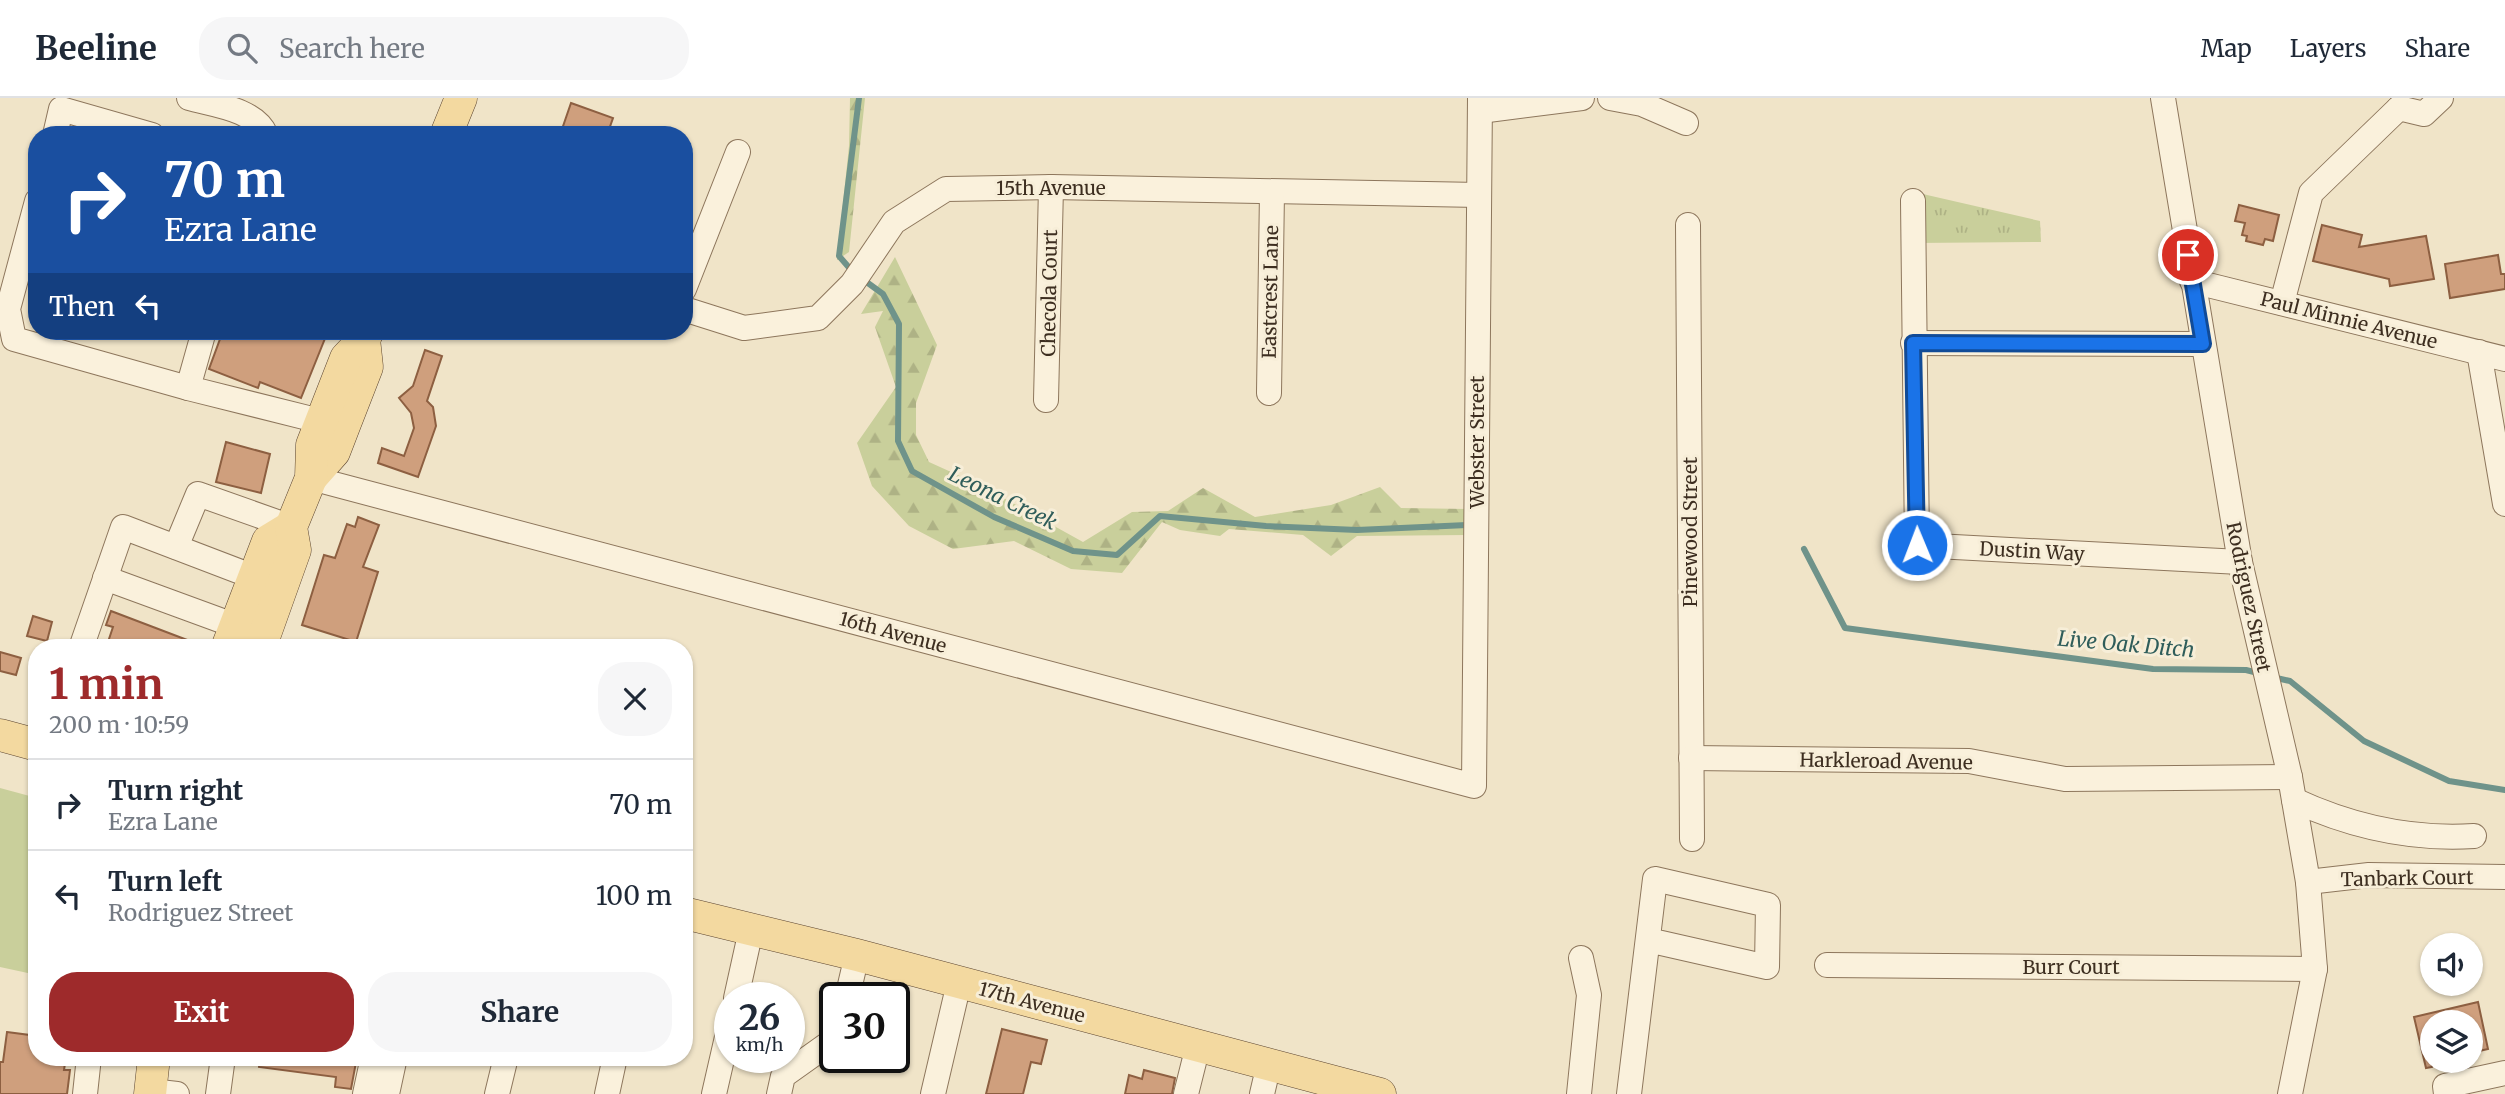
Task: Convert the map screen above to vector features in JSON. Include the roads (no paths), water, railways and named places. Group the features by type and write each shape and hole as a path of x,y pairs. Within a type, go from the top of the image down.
{"main road":[{"path":"450,126 461,98"},
{"path":"311,478 312,444 320,421 346,358 362,340"},
{"path":"263,639 295,550 291,527 311,478 334,452 367,367 366,340"},
{"path":"232,637 268,541 291,527"},
{"path":"0,735 28,743"},
{"name":"17th Avenue","path":"693,915 857,955 1198,1046 1265,1079 1380,1094"},
{"path":"155,1066 159,1093"}],"street":[{"path":"189,98 241,113 262,126"},
{"path":"1480,104 1582,98"},
{"path":"1610,98 1642,104 1686,122"},
{"name":"Rodriguez Street","path":"2163,98 2240,562 2292,788 2308,882 2315,969 2290,1094"},
{"path":"2282,303 2311,192 2398,103 2424,114 2441,98"},
{"path":"57,126 63,104 126,126"},
{"name":"Webster Street","path":"1474,786 1480,104"},
{"path":"693,266 738,152"},
{"name":"15th Avenue","path":"693,312 744,328 818,318 852,284 894,222 946,189 1051,187 1479,195"},
{"name":"Checola Court","path":"1046,400 1051,187"},
{"name":"Eastcrest Lane","path":"1269,393 1272,192"},
{"name":"Dustin Way","path":"1913,201 1917,545 2240,562"},
{"name":"Pinewood Street","path":"1688,225 1692,839"},
{"path":"28,235 8,309 14,339 188,388 320,421"},
{"name":"Paul Minnie Avenue","path":"2192,281 2505,359"},
{"path":"188,388 201,340"},
{"path":"1913,343 2203,344"},
{"path":"2479,352 2505,504"},
{"name":"16th Avenue","path":"311,478 1474,786"},
{"path":"176,547 198,494 291,527"},
{"path":"83,639 123,527 254,577"},
{"path":"105,578 232,637"},
{"name":"Harkleroad Avenue","path":"1691,758 1969,761 2065,779 2292,788"},
{"path":"2292,788 2330,817 2378,830 2432,839 2474,836"},
{"name":"Tanbark Court","path":"2308,882 2369,874 2505,877"},
{"path":"1629,1094 1655,879 1768,905 1767,967 1648,940"},
{"path":"740,982 751,930"},
{"path":"851,982 857,955"},
{"path":"1580,1094 1589,995 1581,958"},
{"name":"Burr Court","path":"1827,965 2315,969"},
{"path":"933,1094 959,983"},
{"path":"1186,1094 1198,1046"},
{"path":"779,1094 783,1076 819,1050"},
{"path":"85,1094 88,1066"},
{"path":"218,1094 222,1066"},
{"path":"365,1094 371,1066"},
{"path":"387,1094 393,1066"},
{"path":"497,1094 504,1066"},
{"path":"607,1094 613,1066"},
{"path":"714,1094 719,1073"},
{"path":"2446,1094 2445,1086 2505,1073"}],"waterway":[{"name":"Leona Creek","path":"852,271 839,256 859,98"},
{"name":"Leona Creek","path":"861,278 883,294 899,324 898,441 912,471 994,517 1073,551 1117,555 1160,516 1266,526 1357,530 1467,525"},
{"name":"Live Oak Ditch","path":"1804,549 1845,628 2153,669 2246,670 2258,673"},
{"name":"Live Oak Ditch","path":"2272,677 2290,681 2364,741 2449,781 2505,790"}]}
